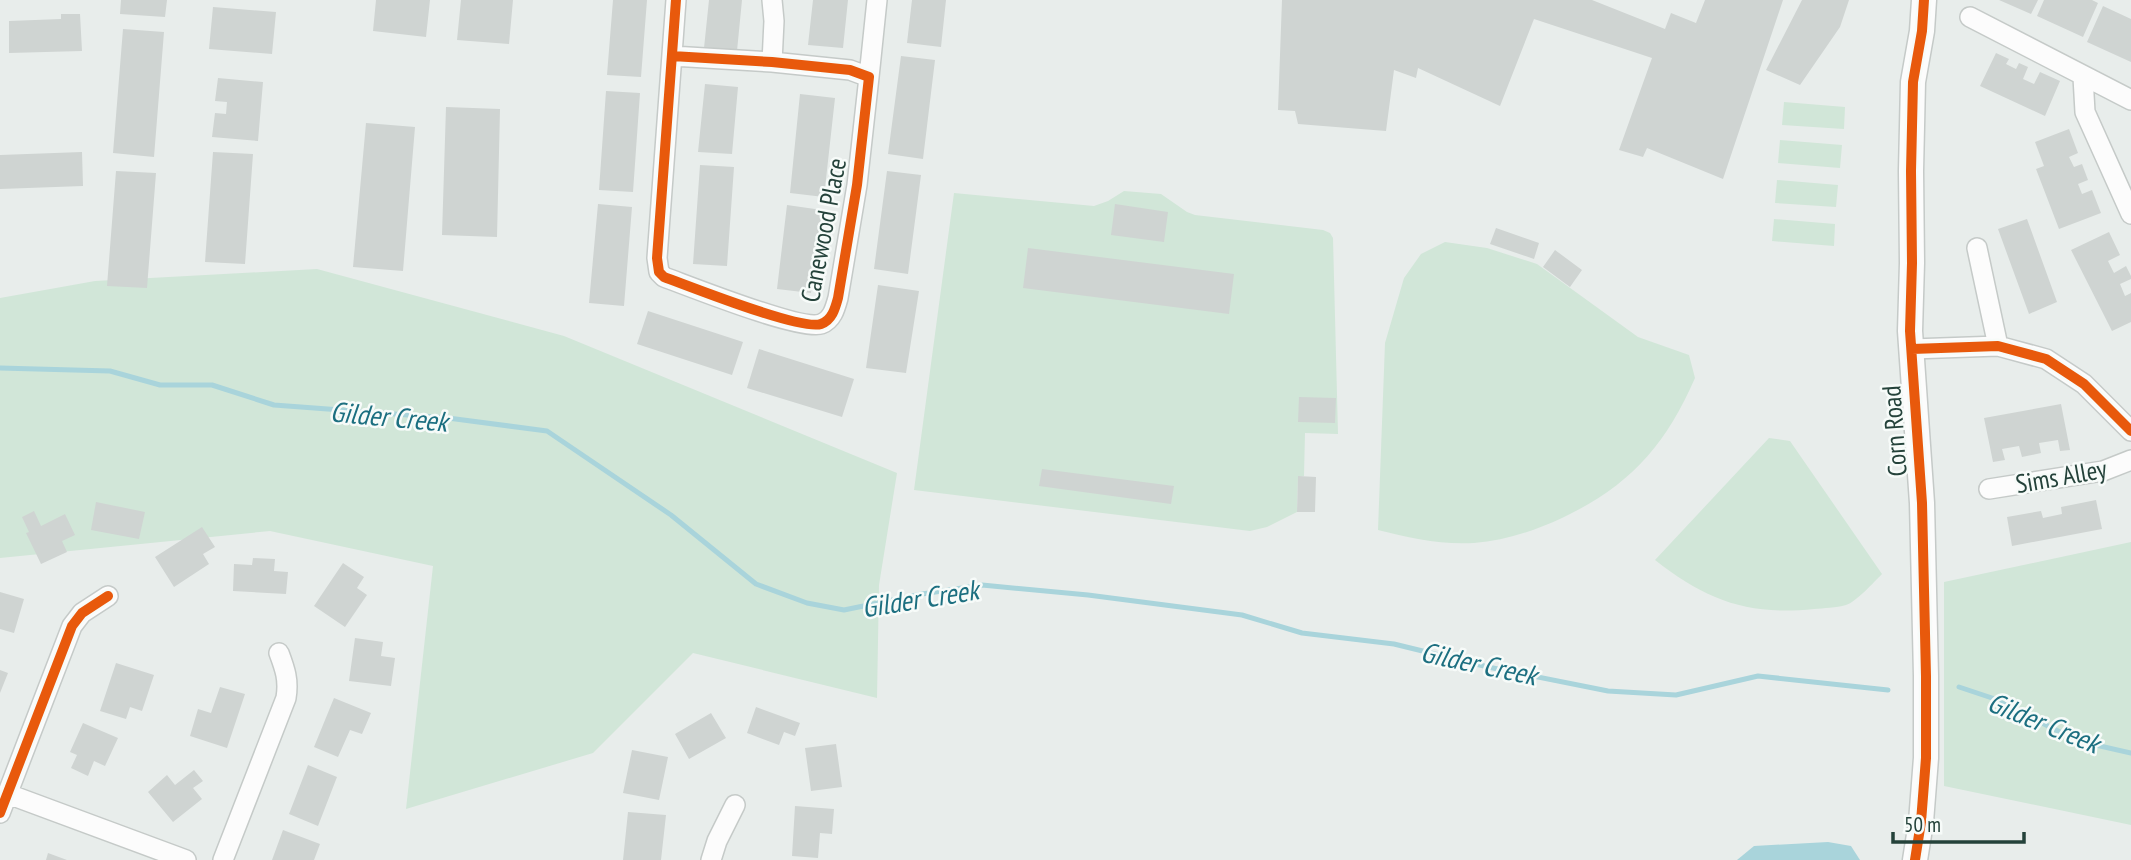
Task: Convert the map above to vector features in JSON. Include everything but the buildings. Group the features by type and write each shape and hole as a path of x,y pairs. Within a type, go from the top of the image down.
{"street":[{"name":"Canewood Place","path":"676,0 657,258 659,272 664,277 807,326 828,321 838,298 857,185 877,0"},
{"path":"772,0 772,62"},
{"name":"Corn Road","path":"1914,860 1921,822 1926,758 1926,700 1922,503 1910,331 1911,171 1913,82 1922,31 1924,0"},
{"path":"1970,17 2131,100"},
{"path":"672,56 850,70 869,77"},
{"path":"2083,77 2085,112 2131,214"},
{"path":"1977,248 1998,346"},
{"path":"1912,349 1998,346 2046,359 2084,384 2131,431"},
{"name":"Sims Alley","path":"1989,489 2103,471 2131,460"},
{"path":"0,813 72,626 82,613 108,596"},
{"path":"223,860 286,698 287,674 279,653"},
{"path":"8,793 186,860"},
{"path":"711,860 735,805"}],"green space":[{"path":"1784,102 1845,107 1844,129 1782,125"},
{"path":"1780,140 1842,145 1840,168 1778,163"},
{"path":"1777,180 1838,185 1836,207 1775,203"},
{"path":"1124,191 1161,194 1195,215 1323,230 1333,238 1338,434 1305,433 1304,476 1298,477 1297,512 1267,527 1250,531 914,490 954,193 1094,206"},
{"path":"1774,219 1835,224 1834,246 1772,241"},
{"path":"1445,242 1487,248 1537,264 1638,337 1689,355 1695,378 1671,424 1626,478 1586,506 1562,518 1519,535 1485,542 1437,542 1378,530 1385,343 1404,278 1421,254"},
{"path":"317,269 564,336 897,473 879,585 877,698 693,653 593,753 406,809 433,566 270,531 0,558 0,298 95,281"},
{"path":"1769,438 1790,441 1882,574 1846,605 1790,611 1748,607 1710,595 1692,586 1655,560"},
{"path":"2131,542 2131,825 1944,786 1944,582"}],"water":[{"path":"1828,842 1851,846 1860,860 1737,860 1754,846"}],"waterway":[{"name":"Gilder Creek","path":"0,368 110,371 160,385 212,385 274,405 448,418 547,431 671,515 756,584 807,603 844,610 982,585 1088,595 1242,615 1302,633 1394,644 1488,667 1608,691 1676,695 1758,676 1888,690"},
{"name":"Gilder Creek","path":"1959,687 1992,698 2078,741 2131,753"}],"cycle path":[{"path":"672,56 850,70 869,77 857,185 838,298 832,314 825,322 810,324 769,315 664,277 659,272 657,258 676,0"},
{"path":"1915,860 1926,758 1926,676 1922,503 1910,331 1911,171 1913,82 1922,31 1924,0"},
{"path":"1912,349 1998,346 2046,359 2084,384 2131,431"},
{"path":"0,813 72,626 82,613 108,596"}]}
